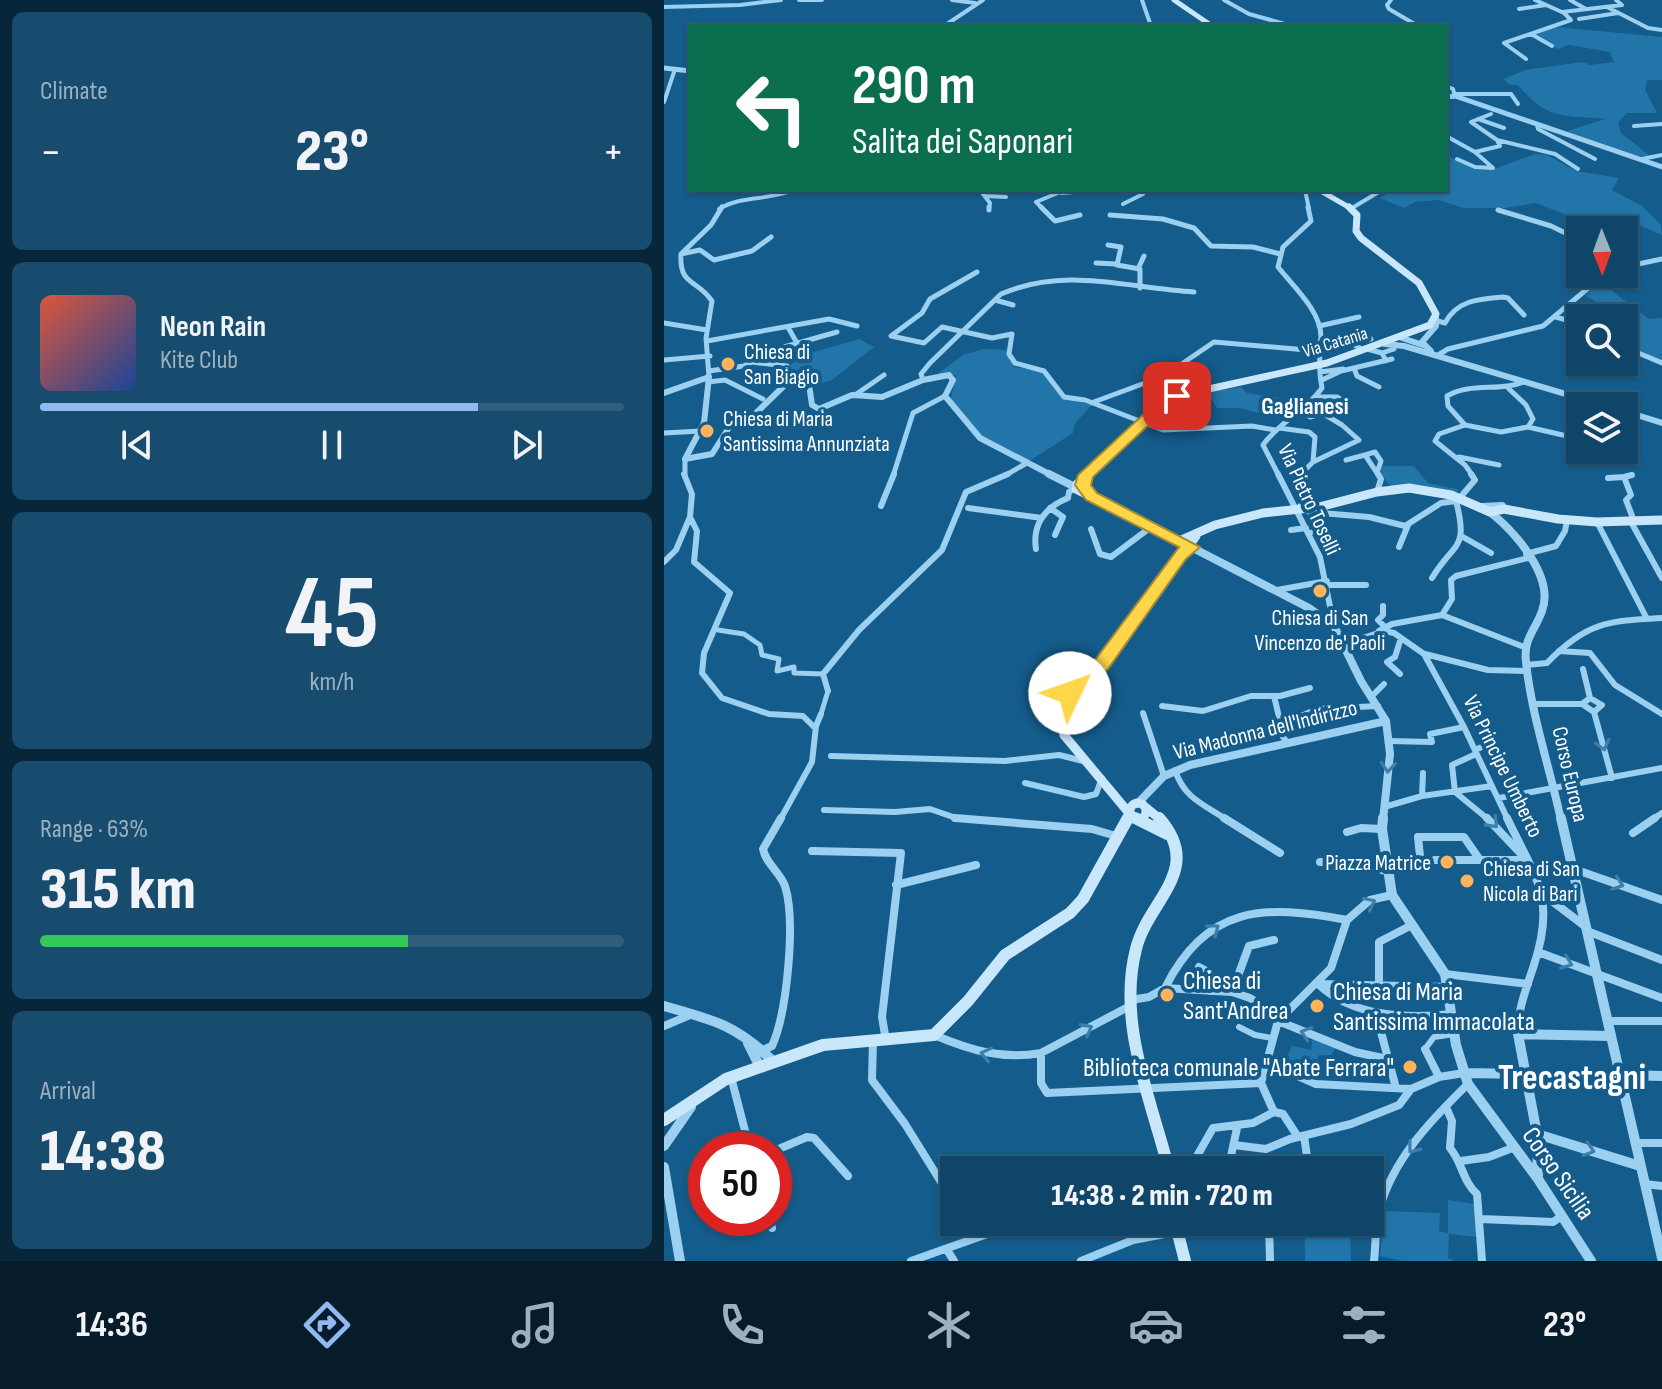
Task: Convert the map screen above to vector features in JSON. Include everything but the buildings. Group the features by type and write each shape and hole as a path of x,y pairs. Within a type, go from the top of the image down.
{"main road":[{"path":"1174,0 1209,24"},
{"path":"1323,192 1352,208 1357,215 1358,234 1419,283 1436,319"},
{"name":"Via Catania","path":"1079,485 1172,397 1318,369 1365,350 1384,348 1424,329 1436,319"},
{"path":"1079,485 1091,496 1186,544"},
{"path":"1165,1156 1134,1033 1132,1002 1136,945 1175,873 1177,850 1173,838 1110,790 1064,735 1062,704 1106,659 1186,544 1215,525 1263,513 1300,509 1391,490 1416,489 1522,512"},
{"path":"1457,497 1486,510 1500,509 1567,520 1662,520"},
{"path":"1186,544 1215,525"},
{"path":"664,1120 715,1085 745,1072 764,1058 823,1045 934,1035 968,1001 1005,955 1070,913 1083,899 1121,836 1140,813"},
{"path":"1178,1236 1185,1261"}],"street":[{"path":"705,7 706,0"},
{"path":"664,7 705,7 781,0"},
{"path":"799,0 822,0"},
{"path":"952,0 975,3"},
{"path":"947,24 983,0"},
{"path":"1142,0 1150,24"},
{"path":"1224,0 1249,14 1285,24"},
{"path":"1391,0 1387,5 1391,11 1414,24"},
{"path":"1526,59 1504,43 1571,20 1562,12 1535,0"},
{"path":"1570,0 1586,9"},
{"path":"1562,12 1622,5 1616,0"},
{"path":"1519,9 1546,5"},
{"path":"1606,6 1648,28 1662,30"},
{"path":"1579,19 1618,13"},
{"path":"1531,34 1552,46"},
{"path":"664,68 688,71"},
{"path":"664,102 675,69"},
{"path":"1448,88 1456,95 1537,125 1572,134 1615,154 1662,167"},
{"path":"1448,97 1511,94 1518,104"},
{"path":"1491,114 1471,122 1497,140 1555,154 1578,169"},
{"path":"1478,119 1504,128"},
{"path":"1634,126 1662,124"},
{"path":"1537,125 1538,129 1595,159"},
{"path":"1448,137 1475,152 1493,168 1475,167 1457,159"},
{"path":"1475,152 1498,147 1497,140"},
{"path":"1642,159 1662,155"},
{"path":"664,562 676,550 690,517 692,494 683,470 685,459 704,423 709,377 707,330 712,301 702,289 684,278 680,269 681,254 711,225 717,210 730,202 788,192"},
{"path":"982,192 991,205 989,210"},
{"path":"1064,192 1036,202 1055,221 1080,215"},
{"path":"1123,204 1143,194 1137,192"},
{"path":"1305,192 1311,221 1285,245 1280,254 1280,273 1309,305 1319,326 1318,369 1322,380 1345,370 1389,360 1384,348"},
{"path":"1352,208 1379,192"},
{"path":"985,196 1006,197"},
{"path":"1498,210 1566,233"},
{"path":"1110,215 1163,219 1194,228 1211,246 1253,247 1280,254"},
{"path":"681,254 700,250 714,260 752,251 771,237"},
{"path":"1108,245 1121,247 1116,264"},
{"path":"1140,288 1138,269 1144,256"},
{"path":"1638,264 1662,259"},
{"path":"1096,263 1138,269"},
{"path":"977,272 930,299 922,313 891,336 921,343 929,340 942,327 992,338 1012,334 1009,354 1017,365 1044,371 1062,396 1091,403 1163,430 1252,426 1313,434 1313,462"},
{"path":"923,380 921,374 930,363 1007,291 1053,279 1087,278 1140,288 1194,292"},
{"path":"1430,351 1532,330 1556,317 1589,288"},
{"path":"1423,345 1423,339 1436,319 1445,323 1451,312 1471,300 1508,298 1524,315"},
{"path":"995,300 1013,305"},
{"path":"1319,326 1359,317"},
{"path":"1556,317 1566,320"},
{"path":"707,341 829,319 857,326"},
{"path":"664,323 707,330"},
{"path":"789,329 802,352"},
{"path":"664,393 837,332"},
{"path":"1404,337 1438,355"},
{"path":"1404,337 1412,348"},
{"path":"1320,341 1371,339"},
{"path":"1091,403 1179,368 1214,342 1318,351"},
{"path":"1350,342 1365,350"},
{"path":"1438,355 1463,344"},
{"path":"1384,348 1412,348 1566,394"},
{"path":"1384,348 1394,349"},
{"path":"1638,353 1662,363"},
{"path":"668,360 710,356"},
{"path":"751,362 787,366"},
{"path":"1354,368 1357,376 1379,387"},
{"path":"1318,369 1345,370"},
{"path":"685,459 712,454 730,426 751,418 794,376 808,378 812,405 816,408 855,395 884,375"},
{"path":"855,395 882,397 923,380 947,375 953,378 945,396 913,413 901,456 881,506"},
{"path":"709,377 725,380 763,399"},
{"name":"Via Pietro Toselli","path":"1322,380 1322,388 1316,397 1266,440 1264,451 1300,509 1328,583 1334,626"},
{"path":"1465,425 1448,406 1446,399 1450,393 1461,389 1509,389 1524,382"},
{"path":"1509,389 1531,411 1533,419 1528,427"},
{"path":"945,396 980,438 1064,482 1079,485"},
{"path":"1316,397 1337,397 1347,403"},
{"path":"1309,405 1342,425 1359,440 1313,462 1304,471 1307,494 1300,509 1365,517 1390,525 1408,525 1441,503 1457,497 1475,480 1459,457"},
{"path":"1301,411 1310,417 1321,414"},
{"path":"1638,415 1662,423"},
{"path":"1499,465 1459,457 1437,445 1435,438 1465,425 1508,432 1528,427 1566,436"},
{"path":"664,433 701,431"},
{"path":"1346,460 1375,452 1381,461 1377,492"},
{"path":"1365,455 1391,490"},
{"path":"823,674 859,630 942,550 966,492 990,484 1027,463"},
{"path":"1608,478 1632,475"},
{"path":"1624,477 1631,495 1626,500 1633,522 1662,578"},
{"path":"1036,549 1032,534 1042,518 1056,501 1068,498 1069,492 1079,485"},
{"path":"1432,578 1456,551 1463,537 1465,527 1457,497"},
{"path":"1486,510 1502,506"},
{"path":"968,508 1042,518"},
{"path":"1050,508 1063,517 1055,535"},
{"path":"1345,644 1382,629 1442,615 1524,647 1526,635 1543,611 1545,599 1540,580 1511,529 1486,510"},
{"path":"690,517 697,531 696,566 706,577 729,589 728,607 704,654 701,668 716,694 769,714 803,716 814,727 817,746 812,764 763,849 764,859 784,884 788,959 779,1032 764,1058 745,1072"},
{"path":"1454,578 1556,546 1565,531 1567,520"},
{"path":"1597,522 1647,619"},
{"path":"1399,547 1408,525"},
{"path":"1091,529 1095,547 1107,557 1121,552 1151,527"},
{"path":"1291,530 1317,531"},
{"path":"1463,537 1491,553"},
{"path":"1186,544 1282,587 1334,626 1345,644 1344,656 1386,721 1389,741 1382,829 1392,895 1445,974 1454,1032 1466,1080"},
{"path":"1442,615 1452,599 1454,578 1444,563"},
{"path":"1282,587 1328,583 1366,585"},
{"path":"1382,629 1378,620 1383,615 1383,606"},
{"path":"1424,654 1488,670 1526,668 1547,663 1568,641 1610,621 1662,618"},
{"name":"Via Principe Umberto","path":"1382,629 1394,633 1424,654 1464,727 1546,897 1547,910 1518,1031"},
{"path":"718,630 749,637 760,645 762,655 779,659 777,671 794,667 794,673 823,674"},
{"path":"1400,674 1387,662 1395,657 1401,638"},
{"name":"Corso Europa","path":"1524,647 1526,668 1609,1030 1639,1143 1640,1166 1662,1258"},
{"path":"1559,651 1590,653 1615,685 1662,714"},
{"path":"1583,669 1590,698 1602,705 1594,712"},
{"path":"814,727 828,691 823,674"},
{"path":"1287,742 1276,728 1317,709 1362,709 1375,701 1384,684"},
{"path":"1162,706 1203,711 1253,695 1274,696 1310,688"},
{"path":"1274,696 1281,725"},
{"path":"1582,704 1590,698"},
{"path":"1534,704 1582,704 1594,712 1612,778"},
{"path":"1140,813 1160,780 1143,713"},
{"name":"Via Madonna dell'Indirizzo","path":"1160,780 1175,770 1207,759 1386,721"},
{"path":"1389,741 1432,742 1430,734 1464,727"},
{"path":"1489,744 1452,765 1455,792 1481,811 1527,860"},
{"path":"831,756 1005,761 1059,755 1087,762"},
{"path":"1175,770 1181,788 1187,794 1280,853"},
{"path":"1499,798 1661,770"},
{"path":"1422,796 1423,773"},
{"path":"1025,783 1084,797 1096,794 1102,778"},
{"path":"1384,807 1422,796 1492,786"},
{"path":"824,810 895,812 930,809 956,818 1092,829 1121,836"},
{"path":"1633,833 1662,813"},
{"path":"1347,832 1361,828 1382,829"},
{"path":"1421,866 1418,837 1464,837 1480,860"},
{"path":"812,851 901,853 872,1080 905,1124 940,1180"},
{"path":"1436,863 1527,860"},
{"path":"1320,862 1351,862 1389,872"},
{"path":"896,885 976,865"},
{"path":"1574,869 1662,900"},
{"path":"1274,1112 1261,1083 1272,1038 1280,1020 1323,986 1347,920 1370,900 1392,895"},
{"path":"1546,897 1586,929 1662,960"},
{"path":"1547,910 1572,919"},
{"path":"1165,988 1172,973 1192,948 1229,919 1321,915 1347,920"},
{"path":"1379,985 1379,942 1412,925"},
{"path":"1232,992 1249,946 1274,940"},
{"path":"1538,952 1662,998"},
{"path":"1199,967 1210,973 1210,991"},
{"path":"1445,974 1528,984"},
{"path":"1323,986 1447,987"},
{"path":"1323,986 1351,1005 1382,1016 1405,1019 1452,1014"},
{"path":"934,1035 971,1050 1004,1058 1041,1053 1132,1002 1165,988 1232,992 1250,998 1280,1020 1355,1052 1387,1059"},
{"path":"664,1006 719,1021 744,1035 764,1058"},
{"path":"664,1026 697,1014"},
{"path":"1382,1016 1381,1032 1396,1088"},
{"path":"1538,1179 1537,1138 1522,1074 1518,1031 1609,1030 1662,1021"},
{"path":"1239,1027 1255,1035 1272,1038"},
{"path":"1443,1076 1425,1049 1432,1038 1454,1032"},
{"path":"1041,1053 1041,1083 1047,1093 1261,1083"},
{"path":"1265,1067 1289,1072 1316,1084 1411,1089 1443,1076 1466,1080 1522,1074 1662,1076"},
{"path":"731,1077 745,1132"},
{"path":"1384,1196 1405,1158 1466,1080"},
{"name":"Corso Sicilia","path":"1466,1080 1538,1179 1591,1261"},
{"path":"1234,1145 1266,1149 1380,1113 1403,1102 1411,1089"},
{"path":"664,1146 695,1101"},
{"path":"1446,1107 1452,1121 1450,1148 1461,1161 1469,1187 1477,1194 1482,1261"},
{"path":"1196,1156 1209,1131 1217,1127 1237,1128 1274,1112 1283,1114 1301,1137 1306,1156"},
{"path":"1231,1156 1237,1128"},
{"path":"792,1143 807,1137 814,1138 848,1176"},
{"path":"1537,1138 1640,1166"},
{"path":"1639,1143 1662,1143"},
{"path":"1461,1161 1489,1157 1515,1147"},
{"path":"664,1167 680,1261"},
{"path":"1645,1184 1662,1186"},
{"path":"1481,1219 1553,1222 1562,1216"},
{"path":"911,1261 984,1236"},
{"path":"1081,1261 1146,1236"},
{"path":"1269,1236 1270,1261"},
{"path":"1374,1236 1374,1261"},
{"path":"947,1250 954,1261"}],"shaded area":[{"path":"1556,27 1662,37 1662,80 1647,80 1645,90 1657,113 1627,113 1618,122 1621,133 1650,156 1618,152 1567,131 1605,119 1547,111 1518,85 1510,85 1503,79 1525,70 1582,62 1590,65 1614,62 1610,52 1569,45 1558,49 1533,34"},
{"path":"1535,154 1547,155 1576,171 1619,178 1612,190 1642,206 1661,225 1662,235 1638,225 1638,216 1570,216 1536,203 1506,208 1463,208 1439,200 1415,202 1404,208 1380,198 1390,192 1448,192 1448,156 1468,166 1494,169"},
{"path":"1593,288 1608,288 1629,304 1600,304 1586,296"},
{"path":"1638,311 1649,319 1662,318 1662,363 1638,352"},
{"path":"859,339 874,347 832,380 812,386 813,382 794,375 781,386 772,385 778,383 797,357"},
{"path":"984,349 1008,350 1014,367 1041,371 1061,397 1091,405 1074,425 1073,433 1028,462 983,438 951,399 956,375 936,375 963,355"},
{"path":"1241,387 1247,393 1281,398 1276,415 1281,419 1240,408 1217,408 1207,392"},
{"path":"1382,466 1414,466 1428,483 1461,490 1454,493 1391,487 1381,474"},
{"path":"1313,1037 1336,1047 1331,1056 1319,1055 1316,1062 1307,1066 1286,1059 1292,1046 1311,1050"},
{"path":"1448,1200 1475,1204 1477,1237 1449,1234 1448,1258 1454,1261 1403,1261 1380,1256 1385,1211 1440,1213 1439,1231 1448,1233"},
{"path":"1305,1236 1350,1236 1351,1261 1305,1261"}],"place":[{"name":"Chiesa di San Biagio","path":"728,364"},
{"name":"Chiesa di Maria Santissima Annunziata","path":"707,431"},
{"name":"Chiesa di San Vincenzo de' Paoli","path":"1320,591"},
{"name":"Piazza Matrice","path":"1447,862"},
{"name":"Chiesa di San Nicola di Bari","path":"1467,881"},
{"name":"Chiesa di Sant'Andrea","path":"1167,995"},
{"name":"Chiesa di Maria Santissima Immacolata","path":"1317,1006"},
{"name":"Biblioteca comunale \"Abate Ferrara\"","path":"1410,1067"}],"district":[{"name":"Gaglianesi","path":"1305,406"},
{"name":"Trecastagni","path":"1572,1076"}],"route":[{"path":"1070,693 1106,659 1180,555 1191,547 1091,496 1083,485 1086,475 1166,401 1177,396"}]}
